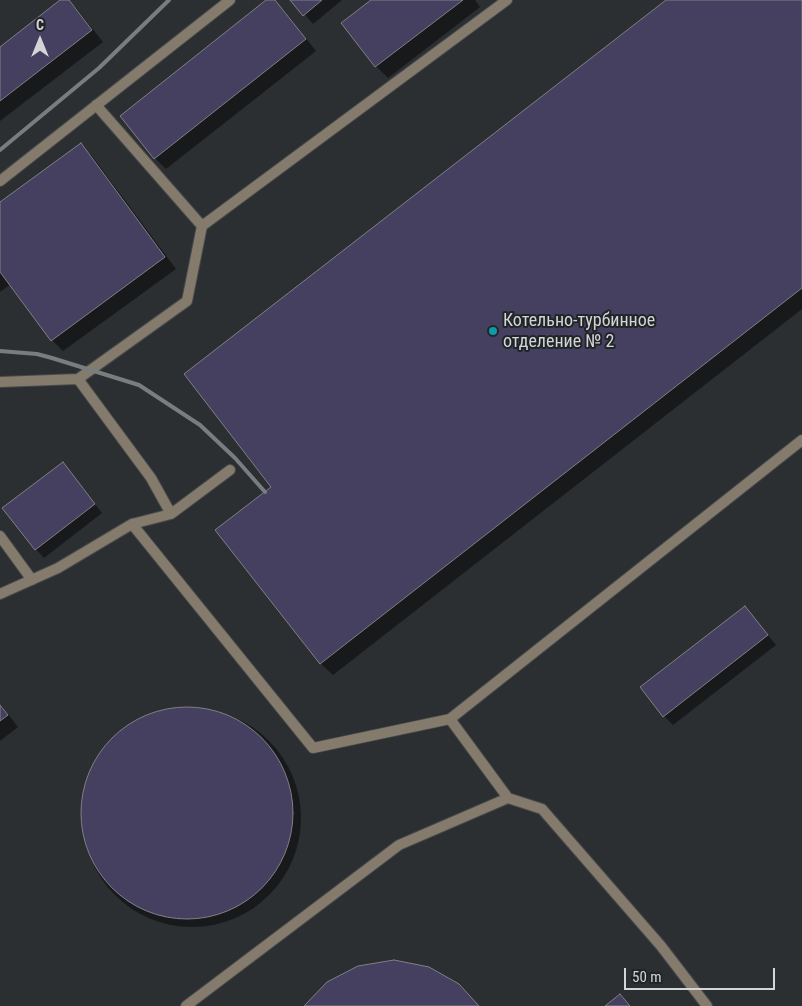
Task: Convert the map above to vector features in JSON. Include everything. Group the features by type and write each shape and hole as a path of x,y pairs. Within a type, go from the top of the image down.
{"lane":[{"path":"0,181 230,0"},
{"path":"0,382 78,379 188,300 202,226 507,0"},
{"path":"96,106 202,226"},
{"path":"78,379 151,478 171,514"},
{"path":"132,524 313,748 450,719 802,440"},
{"path":"0,594 58,568 132,524 171,514 230,470"},
{"path":"0,536 32,580"},
{"path":"450,719 508,798 542,809 661,946 707,1006"},
{"path":"186,1006 399,845 508,798"}],"building":[{"path":"60,0 69,0 92,30 0,101 0,47"},
{"path":"266,0 275,0 306,39 154,159 120,116"},
{"path":"290,0 322,0 303,16"},
{"path":"371,0 463,0 375,67 341,23"},
{"name":"Котельно-турбинное отделение № 2","path":"666,0 802,0 802,288 320,664 215,530 271,487 184,374"},
{"path":"81,143 165,257 51,341 0,272 0,202"},
{"path":"63,462 95,504 35,550 2,508"},
{"path":"745,606 768,635 663,717 640,687"},
{"path":"0,705 8,715 0,721"},
{"path":"187,707 208,709 228,715 246,725 262,738 275,754 285,772 291,792 293,813 291,834 285,854 275,872 262,888 246,901 228,911 208,917 187,919 166,917 146,911 128,901 112,888 99,872 89,854 83,834 81,813 83,792 89,772 99,754 112,738 128,725 146,715 166,709"},
{"path":"394,960 429,967 459,984 479,1006 304,1006 327,982 358,966"},
{"path":"620,994 630,1006 605,1006"}],"railway":[{"path":"0,150 99,68 169,0"},
{"path":"0,351 37,354 139,385 200,425 235,458 265,492"}],"place":[{"name":"Котельно-турбинное отделение № 2","path":"493,331"}]}
